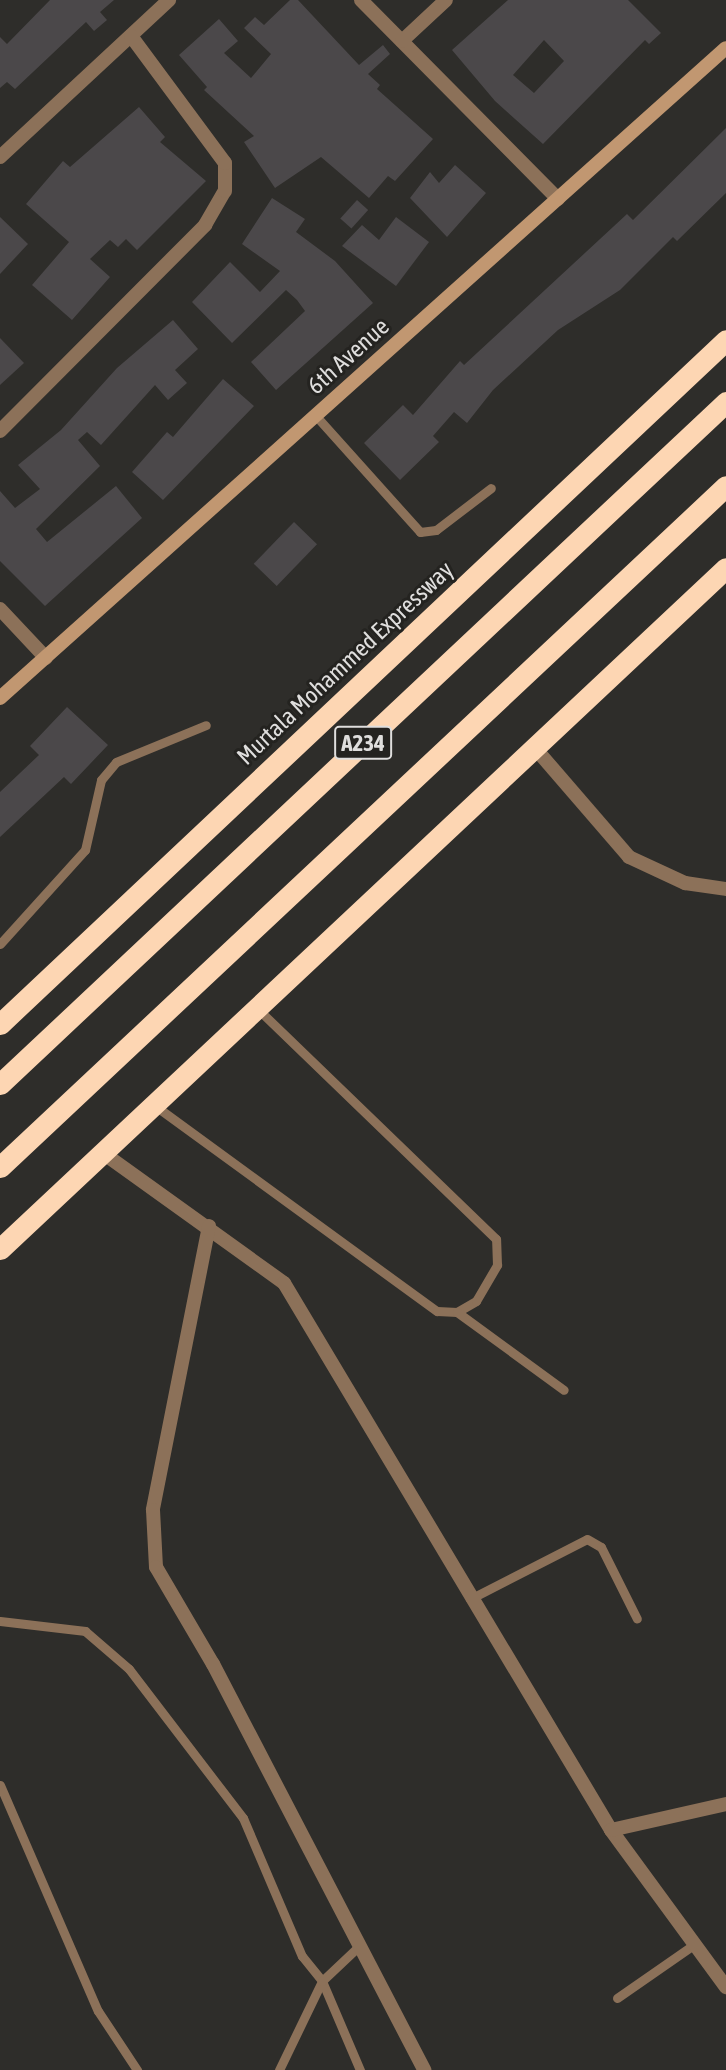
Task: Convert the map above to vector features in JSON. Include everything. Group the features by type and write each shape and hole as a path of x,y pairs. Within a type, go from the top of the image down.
{"highway":[{"name":"Murtala Mohammed Expressway","path":"0,1024 726,340"},
{"path":"684,442 726,388"},
{"name":"A234","path":"0,1084 726,402"},
{"name":"A234","path":"0,1167 726,486"},
{"path":"0,1249 726,568"}],"street":[{"path":"0,157 169,0"},
{"path":"361,0 558,199"},
{"path":"402,41 446,0"},
{"path":"0,430 205,225 225,191 225,163 131,36"},
{"name":"6th Avenue","path":"0,698 726,48"},
{"path":"0,609 46,658"},
{"path":"535,748 629,857 685,883 726,890"},
{"path":"103,1153 209,1226 284,1283 470,1599 611,1829 726,1987"},
{"path":"209,1226 153,1510 156,1567 214,1664 424,2070"},
{"path":"611,1829 726,1804"}],"lane":[{"path":"316,416 420,532 436,530 491,488"},
{"path":"0,944 85,850 102,779 116,762 205,725"},
{"path":"154,1105 437,1311 457,1312 477,1301 497,1265 496,1240 257,1008"},
{"path":"457,1312 564,1390"},
{"path":"470,1599 587,1539 601,1547 637,1619"},
{"path":"0,1621 85,1631 129,1669 243,1818 302,1956 322,1981 359,2070"},
{"path":"0,1785 98,2011 137,2070"},
{"path":"617,1998 696,1943"},
{"path":"279,2070 322,1981 359,1946"}],"building":[{"path":"50,0 114,0 100,12 107,20 94,31 86,22 15,89 7,82 0,88 0,37 7,44"},
{"path":"290,0 298,0 359,65 383,45 390,54 368,74 380,85 377,89 433,139 395,181 388,176 369,198 321,157 275,188 244,142 254,136 204,90 207,87 179,55 219,19 238,41 224,53 251,78 271,54 244,28 255,17 264,25"},
{"path":"508,0 628,0 661,33 649,44 645,40 543,144 495,101 452,50","holes":["544,40 564,61 534,93 513,75"]},
{"path":"139,107 165,137 160,142 206,181 137,250 126,239 118,247 110,240 90,259 110,277 72,320 32,285 69,242 26,204 63,161 70,167"},
{"path":"726,128 726,193 677,241 673,237 620,290 558,330 493,390 467,423 454,412 433,436 439,442 400,480 364,443 403,405 413,415 460,361 464,365 627,214 633,220"},
{"path":"455,165 486,193 447,237 410,198 430,172 439,183"},
{"path":"272,198 305,219 296,232 335,261 373,303 276,390 251,362 305,311 297,300 286,290 232,343 192,302 230,262 260,292 280,271 242,244"},
{"path":"357,200 368,210 351,229 340,219"},
{"path":"0,217 28,244 0,274"},
{"path":"396,217 429,242 396,286 342,246 362,225 379,240"},
{"path":"173,320 198,349 175,370 187,383 168,400 155,385 101,445 87,432 78,440 100,466 36,529 47,542 116,486 142,518 45,606 0,561 0,491 15,508 40,489 18,465 61,430 117,368"},
{"path":"0,338 24,363 0,385"},
{"path":"223,379 254,406 163,500 132,472 167,432 173,437"},
{"path":"294,522 317,544 277,586 254,564"},
{"path":"67,707 108,745 71,784 64,777 0,837 0,792 39,755 30,746"}]}
